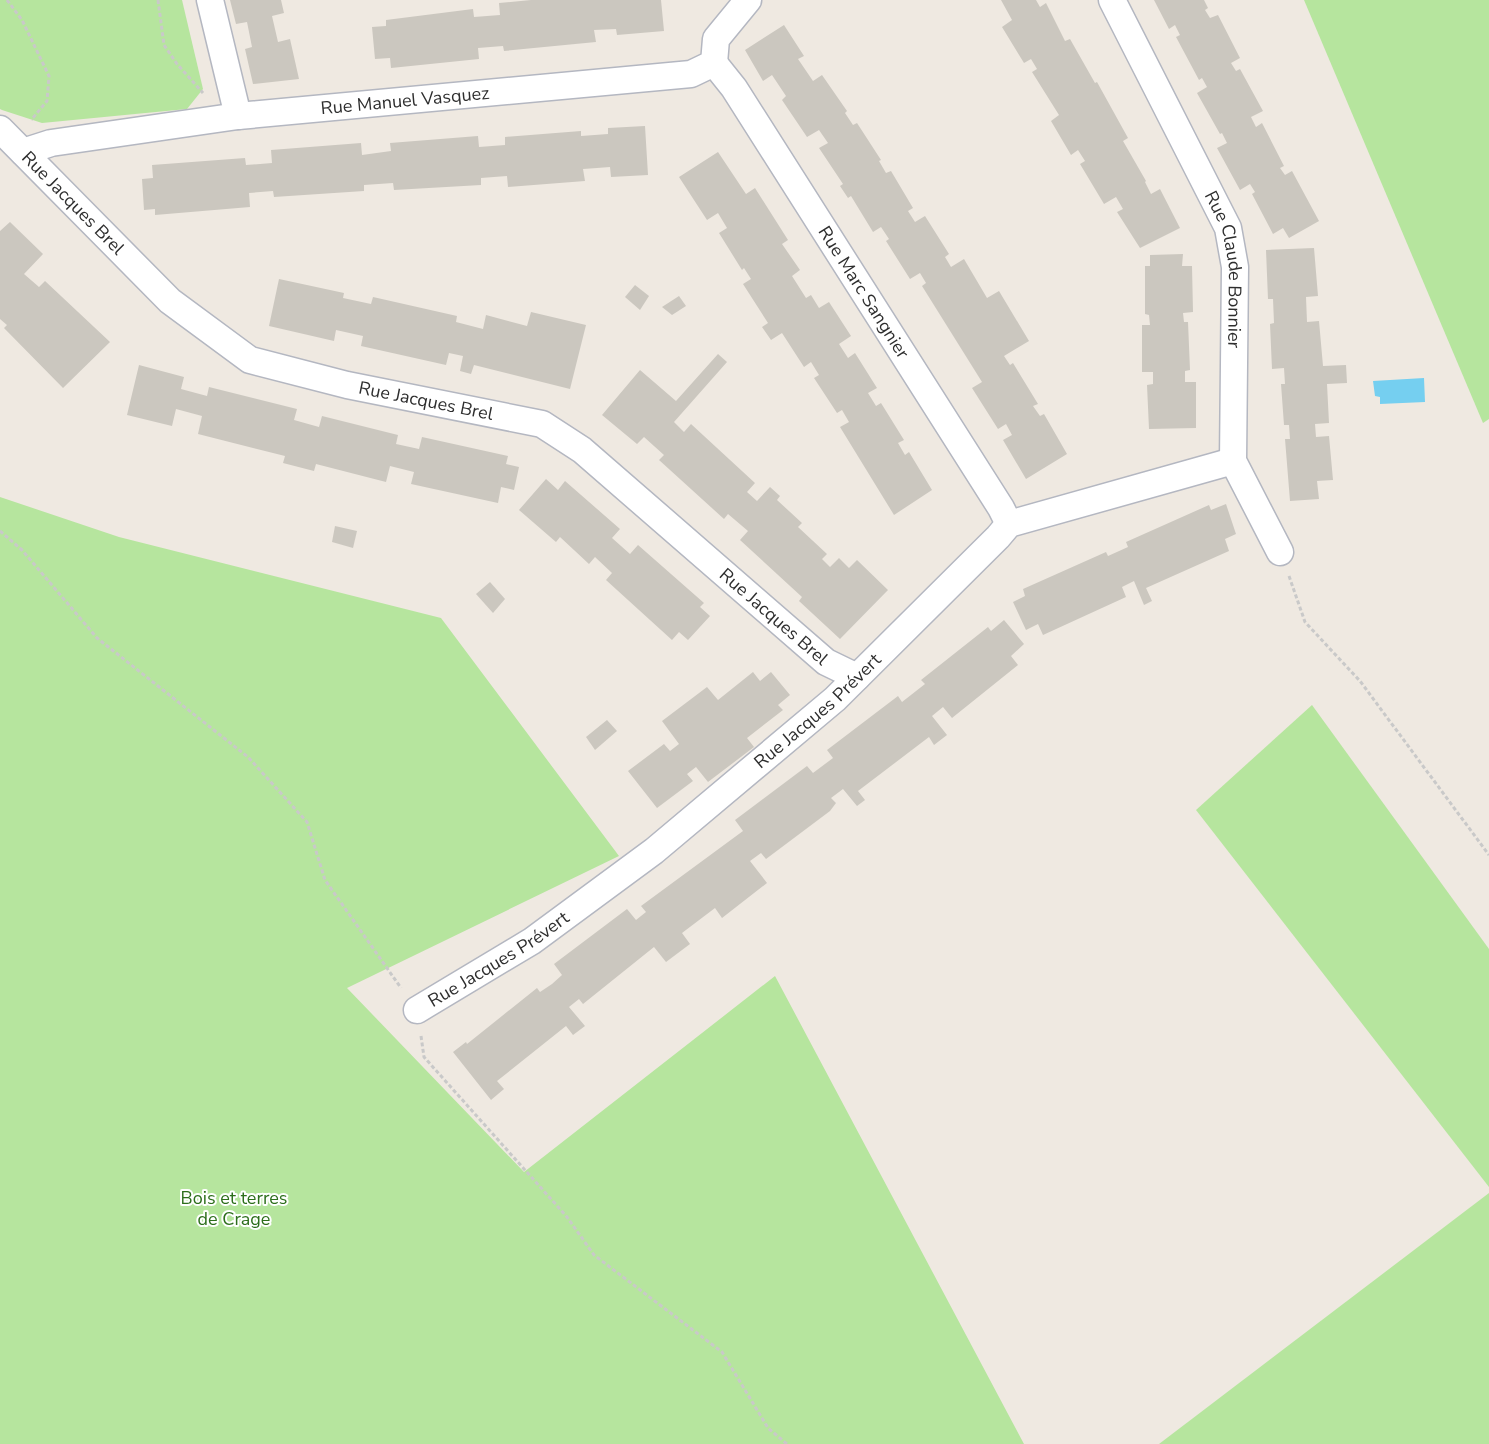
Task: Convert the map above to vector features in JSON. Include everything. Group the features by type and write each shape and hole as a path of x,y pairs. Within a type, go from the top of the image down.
{"street":[{"path":"210,0 236,108"},
{"path":"714,63 716,39 748,0"},
{"name":"Rue Claude Bonnier","path":"1112,0 1228,228 1235,267 1233,461 1280,552"},
{"name":"Rue Manuel Vasquez","path":"23,152 51,143 236,108 691,74 714,63"},
{"name":"Rue Marc Sangnier","path":"714,63 740,97 1001,508 1008,524"},
{"name":"Rue Jacques Brel","path":"0,129 170,301 250,360 347,385 542,424 582,450 826,662 857,678"},
{"path":"1008,524 1233,461"},
{"name":"Rue Jacques Prévert","path":"417,1010 532,941 654,851 835,699 998,537 1008,524"}],"path":[{"path":"7,0 22,20 50,76 46,101 32,118 51,143"},
{"path":"158,0 164,45 177,64 208,100 236,108"},
{"path":"0,531 22,550 97,638 248,757 307,822 325,880 417,1010 424,1057 566,1217 594,1255 722,1352 768,1428 787,1444"},
{"path":"1280,552 1305,622 1360,681 1489,856"}],"green space":[{"path":"0,0 182,0 203,89 187,109 42,123 2,110 0,109"},
{"path":"1304,0 1489,0 1489,419 1483,423"},
{"name":"Bois et terres de Crage","path":"0,497 119,537 441,618 619,856 347,988 524,1172 775,976 1024,1444 0,1444"},
{"path":"1312,705 1489,949 1489,1187 1196,810"},
{"path":"1489,1193 1489,1444 1159,1444"}],"water":[{"path":"1424,378 1425,402 1380,404 1380,397 1375,396 1373,381"}],"building":[{"path":"230,0 281,0 284,13 272,16 278,42 290,39 299,79 253,84 245,49 252,47 247,22 236,24"},
{"path":"531,0 661,0 664,31 617,35 616,29 594,30 596,42 504,51 503,46 478,48 479,59 391,68 390,58 375,59 372,27 386,26 386,20 473,9 474,17 500,15 499,3"},
{"path":"1001,0 1036,0 1040,7 1046,3 1065,41 1070,39 1095,83 1097,82 1128,138 1123,141 1146,181 1151,194 1160,189 1180,228 1140,248 1117,212 1123,209 1116,197 1104,204 1080,164 1085,161 1078,150 1071,155 1051,121 1059,115 1032,72 1037,69 1031,59 1024,63 1002,27 1012,20"},
{"path":"1154,0 1204,0 1208,8 1205,10 1210,18 1218,15 1240,58 1231,63 1236,71 1240,69 1263,111 1251,117 1256,127 1262,123 1284,166 1280,168 1285,175 1292,171 1319,221 1289,238 1283,228 1273,234 1252,194 1255,192 1250,184 1240,190 1217,148 1227,143 1197,93 1207,87 1202,78 1199,80 1176,37 1180,35 1175,25 1169,29"},
{"path":"784,25 804,56 798,59 813,81 822,75 847,111 845,113 853,125 857,123 881,160 879,161 886,173 891,171 913,208 908,211 915,222 925,216 949,254 945,257 951,267 964,259 987,298 999,291 1029,341 1004,356 1010,365 1013,363 1038,404 1033,406 1040,416 1044,414 1067,454 1026,479 1003,440 1012,435 1006,424 998,429 972,388 982,382 922,286 926,283 920,273 910,279 886,241 889,239 881,227 873,232 851,196 848,198 840,186 843,184 819,148 828,143 819,130 807,137 782,100 786,96 772,75 763,81 745,50"},
{"path":"645,126 648,175 611,177 610,167 583,169 585,181 508,187 507,176 481,178 481,185 394,190 393,183 364,185 364,191 274,197 273,191 249,193 250,207 155,215 155,209 144,210 142,179 153,178 152,165 245,158 246,165 272,163 271,150 361,143 362,155 391,151 390,143 478,136 479,147 505,145 505,137 581,131 581,136 608,134 608,128"},
{"path":"718,152 746,194 755,188 788,240 782,244 800,270 792,276 806,298 811,295 819,308 829,302 851,336 839,344 848,358 855,353 877,388 868,393 876,406 881,403 904,440 898,443 905,455 909,452 932,490 894,515 840,427 849,422 842,410 837,413 814,378 819,375 811,362 804,367 782,333 771,340 762,327 768,323 743,284 751,279 744,268 742,270 719,233 727,228 718,213 707,220 679,177"},
{"path":"10,222 43,254 24,274 39,287 45,281 110,342 63,388 4,328 7,325 0,319 0,231"},
{"path":"1314,248 1318,296 1306,297 1307,322 1319,321 1323,366 1346,365 1347,383 1327,384 1329,423 1315,424 1316,437 1329,436 1333,480 1317,481 1319,499 1290,501 1285,439 1290,439 1289,425 1284,425 1281,384 1285,384 1284,368 1272,369 1270,324 1274,323 1273,299 1268,299 1266,250"},
{"path":"1183,254 1182,266 1192,266 1193,312 1183,313 1184,322 1188,322 1190,370 1185,371 1185,382 1196,382 1196,428 1149,429 1147,385 1153,384 1153,372 1142,372 1142,325 1150,325 1149,315 1145,314 1145,266 1150,266 1150,255"},
{"path":"279,279 344,293 343,298 371,304 373,297 457,316 456,322 483,329 486,315 527,326 531,312 586,325 570,389 474,365 471,374 460,371 463,356 449,353 446,365 361,346 363,336 336,330 334,341 269,326"},
{"path":"635,285 649,296 640,310 625,297"},
{"path":"679,296 686,306 672,315 662,307"},
{"path":"718,354 727,362 674,422 684,432 691,424 755,483 747,492 757,501 770,487 780,496 777,500 802,523 798,527 827,554 822,559 830,567 839,558 849,568 857,560 888,590 840,639 799,601 802,597 740,540 748,531 728,514 724,519 659,460 664,455 644,437 637,444 602,415 640,370 676,401"},
{"path":"139,365 184,377 181,389 207,396 209,387 297,409 294,420 319,427 322,416 398,435 396,444 419,449 422,437 508,456 506,464 519,467 514,490 501,487 498,503 411,484 414,472 390,466 386,482 316,464 314,471 283,463 285,456 198,434 202,416 176,409 172,426 127,415"},
{"path":"546,479 558,490 565,481 620,529 612,538 630,554 638,545 704,603 700,607 710,616 688,640 679,632 672,640 606,580 612,573 595,557 589,564 560,537 556,542 519,510"},
{"path":"1226,504 1236,534 1225,539 1229,551 1146,588 1152,601 1144,605 1134,581 1122,587 1126,597 1043,635 1038,624 1026,630 1013,602 1025,596 1023,589 1106,552 1108,556 1128,547 1126,542 1209,505 1211,510"},
{"path":"335,526 357,531 353,548 332,542"},
{"path":"490,582 505,599 493,613 476,594"},
{"path":"1004,620 1024,644 1011,656 1018,665 952,718 943,707 932,716 947,735 934,745 929,737 858,791 865,800 857,806 843,789 831,798 836,803 830,811 766,859 761,853 750,861 767,883 722,918 715,908 682,933 690,944 666,962 654,947 583,1004 579,999 569,1007 585,1026 573,1035 566,1026 497,1081 504,1089 491,1100 453,1052 466,1042 467,1044 537,988 540,992 552,984 562,975 554,964 627,909 636,920 646,912 641,906 743,831 735,820 807,766 813,773 833,758 827,750 898,696 902,702 925,684 921,680 988,627 991,631"},
{"path":"753,672 760,681 771,672 790,695 778,705 783,710 747,738 754,747 708,782 696,767 687,774 693,781 657,808 628,771 664,744 670,751 679,744 662,721 707,687 718,700"},
{"path":"607,720 617,731 595,750 586,737"}]}
